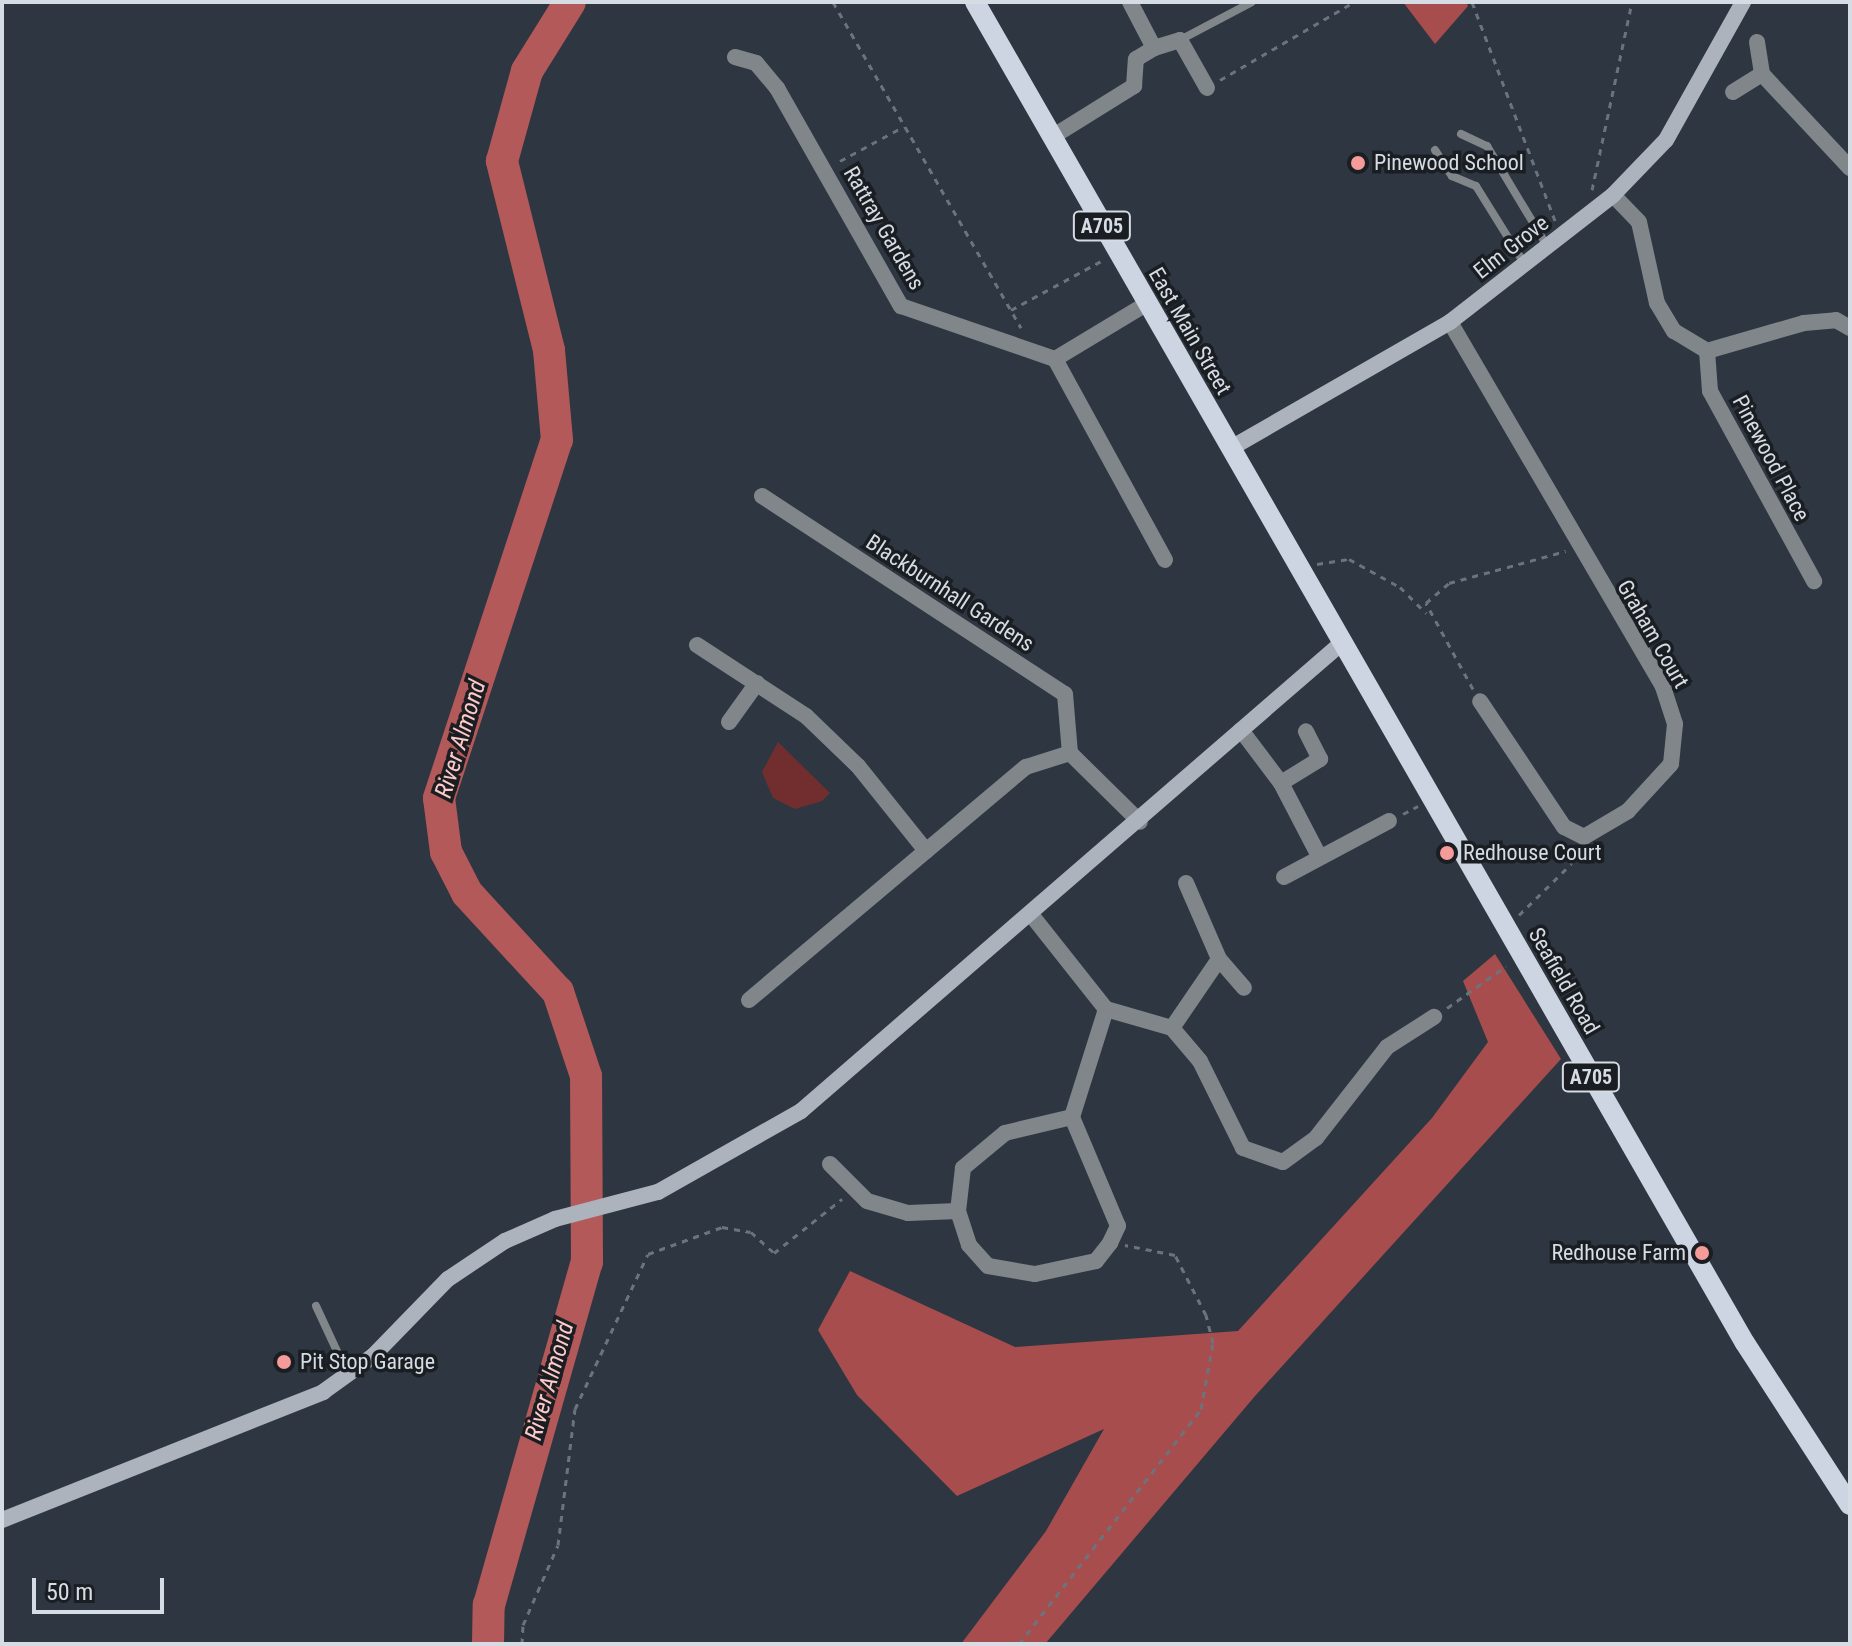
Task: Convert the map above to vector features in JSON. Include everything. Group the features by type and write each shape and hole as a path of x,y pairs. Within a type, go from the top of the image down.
{"main road":[{"name":"East Main Street","path":"975,2 1146,304 1344,641"},
{"name":"Seafield Road","path":"1344,641 1504,927 1745,1343 1850,1505"}],"street":[{"path":"1130,2 1154,48"},
{"name":"Elm Grove","path":"1231,448 1450,322 1613,195 1666,140 1743,2"},
{"path":"1052,137 1134,86 1136,59 1154,48 1180,40 1207,88"},
{"path":"1757,42 1762,74 1850,168"},
{"name":"Rattray Gardens","path":"735,57 756,63 777,88 901,306 931,322 1033,348 1055,359"},
{"path":"1733,92 1762,74"},
{"path":"1613,195 1639,222 1657,303 1674,331 1707,351 1804,323 1836,320 1850,328"},
{"path":"1146,304 1055,359 1165,560"},
{"name":"Graham Court","path":"1450,322 1576,545 1663,687 1675,724 1671,764 1601,831 1575,832"},
{"name":"Pinewood Place","path":"1707,351 1710,391 1814,581"},
{"name":"Blackburnhall Gardens","path":"762,496 1065,694 1070,753"},
{"path":"2,1520 293,1406 348,1376 480,1255 574,1213 628,1202 687,1178 801,1111 1033,917 1344,641"},
{"path":"697,645 806,716 858,766 926,851"},
{"path":"729,722 757,683"},
{"path":"1480,701 1537,790 1575,832"},
{"path":"1241,730 1281,783 1319,856"},
{"path":"1281,783 1320,759 1306,731"},
{"path":"749,1000 1026,767 1070,753 1140,822"},
{"path":"1284,877 1389,821"},
{"path":"1186,883 1219,959 1244,988"},
{"path":"1033,917 1106,1009 1172,1028 1200,1061 1243,1148 1283,1162 1316,1138 1387,1047 1434,1017"},
{"path":"1172,1028 1219,959"},
{"path":"1072,1117 1005,1133 963,1168 958,1211 969,1245 988,1266 1035,1274 1096,1261 1118,1226 1072,1117 1106,1009"},
{"path":"830,1164 867,1201 908,1213 958,1211"}],"lane":[{"path":"1180,40 1252,2"},
{"path":"1461,134 1487,146 1554,241"},
{"path":"1435,150 1452,176 1476,186 1525,264"},
{"path":"316,1306 348,1376"}],"path":[{"path":"833,2 1033,348"},
{"path":"1207,88 1354,2"},
{"path":"1472,2 1554,241"},
{"path":"1584,218 1632,2"},
{"path":"824,170 903,127"},
{"path":"1010,310 1117,253"},
{"path":"1426,613 1449,583 1576,545"},
{"path":"1303,571 1331,557 1349,559 1400,587 1426,613 1480,701"},
{"path":"1389,821 1432,798"},
{"path":"1504,927 1571,864 1575,832"},
{"path":"1434,1017 1521,956"},
{"path":"522,1644 523,1625 558,1545 575,1409 648,1254 722,1227 751,1232 774,1253 854,1189"},
{"path":"1019,1644 1201,1409 1213,1343 1175,1255 1110,1243"}],"shaded area":[{"path":"1403,2 1466,2 1468,6 1435,44"},
{"path":"778,742 830,793 822,801 795,809 773,798 762,772"},
{"path":"1495,954 1561,1059 1255,1396 1045,1644 961,1644 1046,1531 1104,1429 957,1496 857,1395 818,1330 850,1271 1015,1347 1238,1331 1432,1118 1488,1042 1463,981"}],"waterway":[{"name":"River Almond","path":"488,1644 489,1605 587,1262 586,1076 558,992 467,893 446,852 439,798 557,440 549,350 502,161 527,71 570,2"}],"place":[{"name":"Pinewood School","path":"1358,163"},
{"name":"Redhouse Court","path":"1447,853"},
{"name":"Redhouse Farm","path":"1702,1253"},
{"name":"Pit Stop Garage","path":"284,1362"}]}
